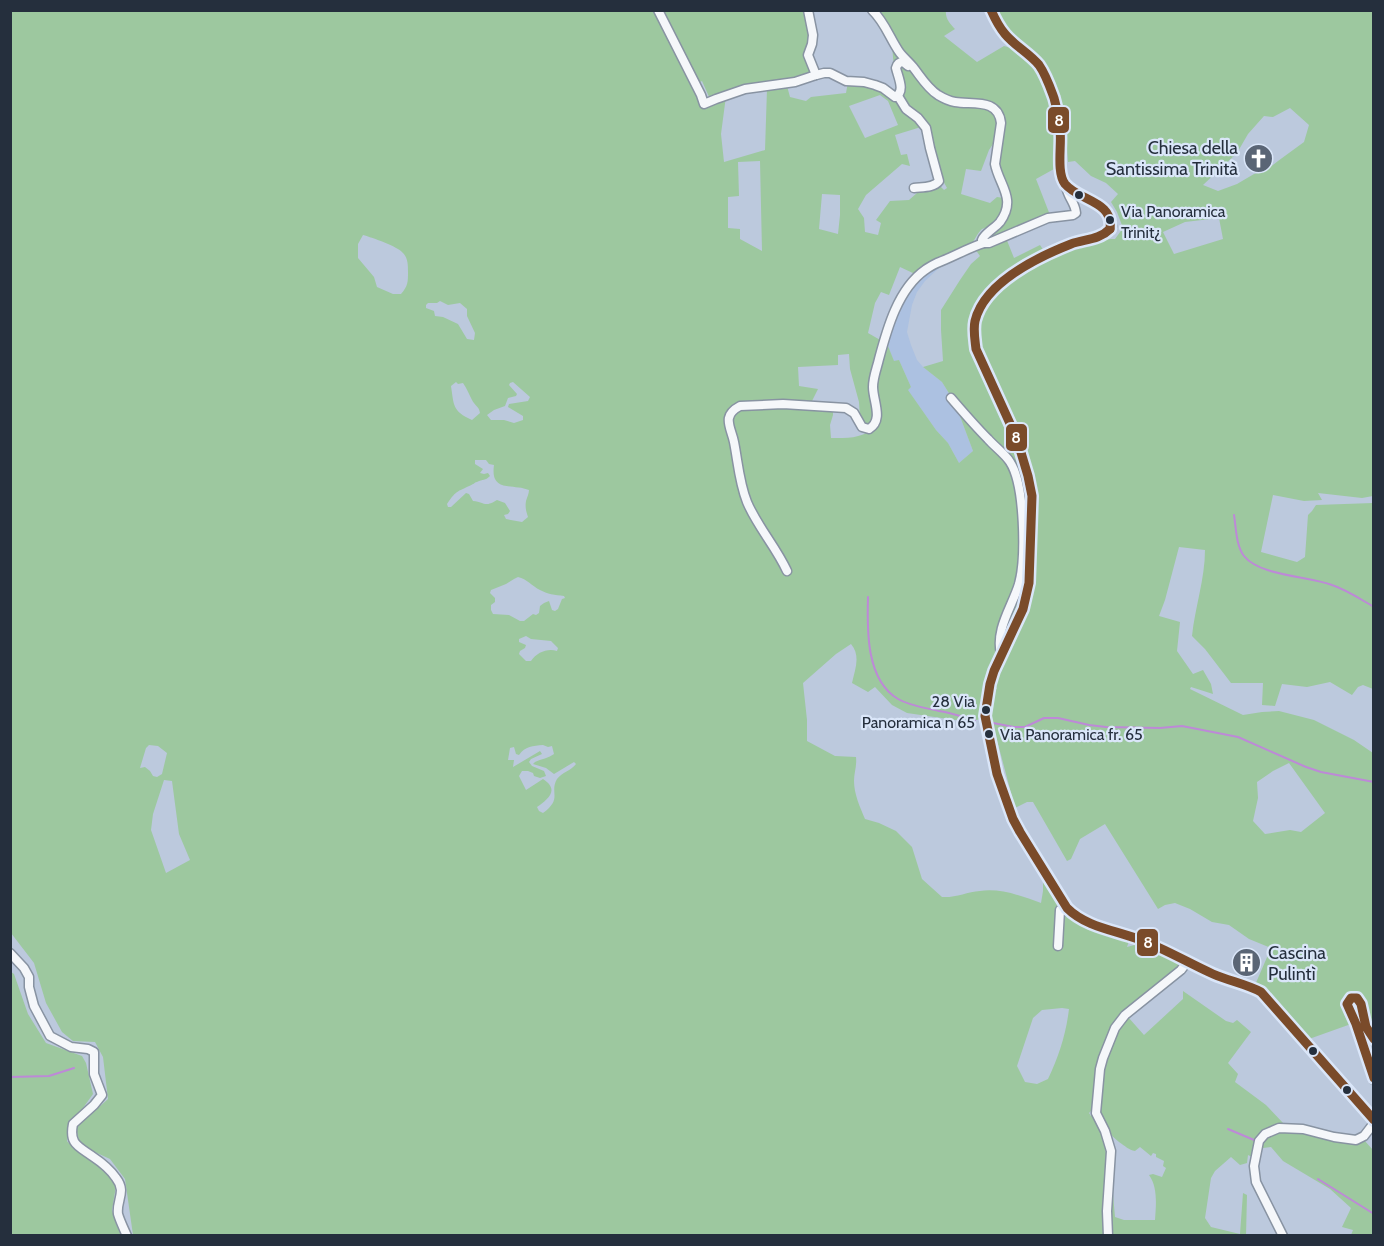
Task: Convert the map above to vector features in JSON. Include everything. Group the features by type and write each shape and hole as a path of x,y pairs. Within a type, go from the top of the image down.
{"street":[{"path":"658,10 704,104 745,89 795,82 830,73 846,81 864,82 883,87 895,97 898,96 906,109 926,128 939,181 946,189"},
{"path":"808,10 813,35 808,55 816,75"},
{"path":"872,10 884,23 899,51 919,76"},
{"path":"991,10 1005,34 1035,60 1045,74 1059,117 1062,180 1071,190 1108,213 1112,226 1103,236 1059,249 1023,267 985,301 974,323 976,349 1022,450 1032,496 1029,583 1023,609 1001,654 990,684 985,716 997,774 1020,832 1070,911 1083,920 1109,931 1139,939 1215,975 1261,992 1374,1122 1364,1136 1356,1140 1303,1129 1279,1128 1265,1134 1259,1141 1254,1166 1256,1182 1283,1236"},
{"path":"898,96 902,89 896,68 899,51"},
{"path":"897,65 906,63 936,94 956,102 989,105 1001,117 995,164 1007,195 1007,202 1001,221 983,238 984,243"},
{"path":"914,188 938,184 939,181"},
{"path":"786,571 747,503 738,472 729,416 740,406 768,404 846,408 854,412 862,427 871,429 877,418 873,394 874,378 884,342 896,308 917,276 930,266 974,246 989,243 1048,218 1073,215 1076,209 1067,194 1066,186"},
{"path":"951,398 1011,462 1019,486 1023,527 1022,568 1019,584 1000,633 1001,654"},
{"path":"1058,946 1060,910 1070,911"},
{"path":"10,953 29,977 28,987 33,1006 50,1036 71,1047 88,1049 93,1052 94,1074 102,1095 73,1124 73,1139 80,1149 104,1165 119,1181 121,1192 118,1211 127,1236"},
{"path":"1108,1236 1107,1211 1111,1151 1096,1113 1103,1058 1110,1038 1125,1015 1181,970 1187,962"},
{"path":"1374,1040 1366,1027 1361,1004 1357,998 1351,998 1347,1004 1348,1008 1356,1024 1374,1080"}],"shaded area":[{"path":"932,268 939,268 917,292 907,332 917,360 942,382 955,403 973,451 959,463 948,443 907,389 911,387 899,360 894,362 886,341 898,308 914,283"}],"green space":[{"path":"11,11 806,11 811,38 812,73 786,82 710,99 702,81 693,85 705,107 726,96 721,134 724,162 765,150 767,89 787,86 790,97 806,101 811,97 846,93 848,82 898,93 892,45 874,11 946,11 947,18 955,29 944,36 977,62 1004,46 1021,53 1032,61 1048,92 1058,137 1059,149 1054,169 1036,179 1050,215 988,239 987,237 1007,214 999,162 1000,111 956,98 934,95 983,107 994,115 997,125 993,144 981,171 966,169 961,194 990,203 997,197 1004,198 999,217 995,223 982,229 970,245 915,274 900,267 889,295 881,292 875,303 868,333 882,341 871,379 875,418 867,427 860,418 849,354 838,355 838,365 798,367 799,386 818,389 810,405 776,406 833,410 830,425 831,438 855,437 866,433 876,425 875,391 886,341 894,361 899,360 911,387 908,390 948,443 959,463 973,451 955,403 942,382 923,367 943,361 941,310 971,264 980,256 975,249 1006,238 1014,258 1040,245 1044,251 1021,264 971,321 969,330 971,351 1018,450 1028,495 1026,580 1020,608 997,653 988,680 982,716 980,719 969,722 907,713 892,705 875,687 868,692 852,683 857,658 851,644 803,683 807,741 835,756 856,757 854,786 865,819 896,831 912,847 922,879 942,897 995,891 1019,895 1041,903 1044,879 1064,909 1080,924 1129,941 1127,947 1138,944 1181,964 1111,1031 1093,1112 1089,1113 1091,1116 1093,1114 1097,1123 1106,1154 1107,1181 1104,1181 1104,1185 1107,1186 1106,1235 133,1235 125,1179 110,1159 86,1148 79,1140 76,1128 108,1099 103,1057 95,1042 73,1041 62,1032 46,1003 34,963 11,933","holes":["880,95 888,101 898,125 865,138 849,106","921,127 947,188 944,190 940,186 917,189 917,193 909,200 890,201 876,220 881,223 878,235 865,232 864,218 858,209 866,195 902,164 910,166 907,154 901,155 895,135","760,161 762,251 740,239 740,229 728,228 728,197 739,196 738,162","822,194 840,195 838,234 819,229","363,235 400,250 408,264 408,281 401,294 393,294 377,287 374,277 358,258 358,244","440,301 448,305 460,303 467,309 467,316 475,333 474,340 467,339 458,324 435,316 434,311 426,308 426,305","456,382 463,383 480,413 472,420 465,417 455,407 451,386","513,382 530,397 528,401 509,404 508,407 523,416 523,420 514,423 491,420 487,415 505,406 508,398 517,394 509,385 510,383","475,460 486,460 489,464 494,465 494,474 499,483 529,490 526,501 528,517 522,522 506,519 504,515 510,511 505,503 497,500 487,504 473,501 466,493 451,507 448,507 447,504 456,493 490,476 488,473 480,473 483,469 475,464","518,577 543,591 565,598 555,611 552,610 549,601 540,606 539,613 520,621 509,615 493,614 491,605 495,602 495,598 490,593 491,590","526,636 531,639 551,641 558,648 557,651 543,652 531,661 526,661 519,654 526,645 519,642 519,639","149,745 158,746 167,753 162,774 157,777 153,776 145,767 140,768","533,746 552,746 554,754 533,764 546,768 554,774 574,762 576,764 557,779 554,799 543,813 537,807 548,798 551,787 543,779 526,790 519,776 522,771 528,771 540,778 546,776 544,771 532,766 529,762 542,754 540,751 513,767 514,760 508,760 510,748 514,747 516,754 519,755","164,780 172,781 179,834 190,860 166,873 151,830 153,814","1069,1009 1062,1045 1048,1079 1037,1084 1025,1082 1017,1066 1033,1018 1042,1010"]},
{"path":"995,11 1373,11 1373,496 1362,498 1318,493 1322,500 1304,501 1273,495 1261,552 1297,562 1305,557 1308,515 1316,505 1373,503 1373,689 1363,685 1358,687 1352,695 1330,682 1307,687 1282,684 1275,706 1262,705 1263,683 1231,683 1192,636 1205,550 1179,547 1159,616 1180,622 1177,651 1193,674 1203,670 1211,684 1213,694 1191,687 1190,689 1243,715 1279,711 1314,720 1354,740 1373,753 1373,1034 1363,999 1354,992 1344,1002 1351,1024 1309,1039 1264,988 1255,985 1271,948 1249,939 1229,925 1212,922 1175,903 1158,909 1105,824 1080,839 1071,859 1067,861 1033,802 1027,802 1015,808 990,714 989,700 997,688 994,686 999,667 1027,610 1033,582 1035,481 1025,448 980,348 978,321 981,312 995,294 1032,265 1081,245 1115,239 1123,228 1111,202 1118,194 1106,183 1091,176 1075,161 1068,162 1067,148 1063,148 1055,91 1024,46 1009,34","holes":["1290,108 1309,125 1304,142 1264,172 1254,174 1237,184 1218,191 1203,185 1237,153 1248,134 1264,116 1273,117","1219,218 1223,239 1174,254 1163,232 1185,222","1289,763 1325,813 1301,832 1290,830 1265,834 1253,821 1258,798 1257,782"]},
{"path":"10,971 14,974 28,1014 46,1043 82,1056 86,1063 93,1094 69,1124 67,1141 110,1177 116,1186 112,1210 121,1235 11,1235"},
{"path":"1183,991 1226,1021 1233,1023 1237,1020 1251,1032 1228,1063 1238,1074 1235,1082 1266,1105 1284,1124 1261,1134 1255,1143 1252,1157 1248,1155 1247,1163 1240,1165 1231,1157 1215,1171 1211,1178 1205,1218 1211,1227 1240,1234 1243,1193 1247,1195 1246,1236 1111,1235 1111,1171 1115,1217 1124,1220 1155,1220 1155,1191 1149,1175 1162,1177 1166,1168 1163,1166 1164,1161 1156,1157 1156,1154 1153,1153 1151,1156 1140,1147 1135,1151 1129,1149 1110,1134 1101,1116 1099,1105 1104,1064 1114,1037 1128,1017 1144,1035 1183,999"},
{"path":"1277,1131 1364,1140 1373,1150 1373,1235 1351,1235 1353,1230 1342,1227 1351,1208 1330,1189 1283,1161 1271,1147 1259,1151 1264,1138"}],"waterway":[{"path":"1234,515 1239,547 1251,563 1273,572 1332,585 1374,607"},
{"path":"868,597 871,653 874,667 887,691 908,703 975,720"},
{"path":"993,723 1025,727 1044,718 1058,718 1106,727 1182,726 1238,737 1321,772 1374,782"},
{"path":"10,1077 49,1076 74,1068"},
{"path":"1228,1129 1254,1140"},
{"path":"1318,1179 1374,1214"}],"transit line":[{"name":"8","path":"991,10 1003,31 1039,65 1048,81 1058,118 1062,179 1071,190 1094,202 1107,213 1110,229"},
{"name":"8","path":"1110,229 1097,237 1058,249 1014,273 989,295 980,307 975,321 976,349 1017,439 1032,496 1029,583 1023,609 994,671 985,716 997,774 1013,819 1067,908 1091,924 1148,943 1213,974 1261,992 1374,1120"},
{"name":"8","path":"1374,1039 1366,1027 1361,1004 1357,998 1351,998 1347,1004 1374,1078"}],"place":[{"name":"Chiesa della Santissima Trinità","path":"1259,158"},
{"name":"Via Panoramica Trinit¿","path":"1110,220"},
{"name":"28 Via Panoramica n 65","path":"986,710"},
{"name":"Via Panoramica fr. 65","path":"989,734"},
{"name":"Cascina Pulintì","path":"1247,963"}]}
